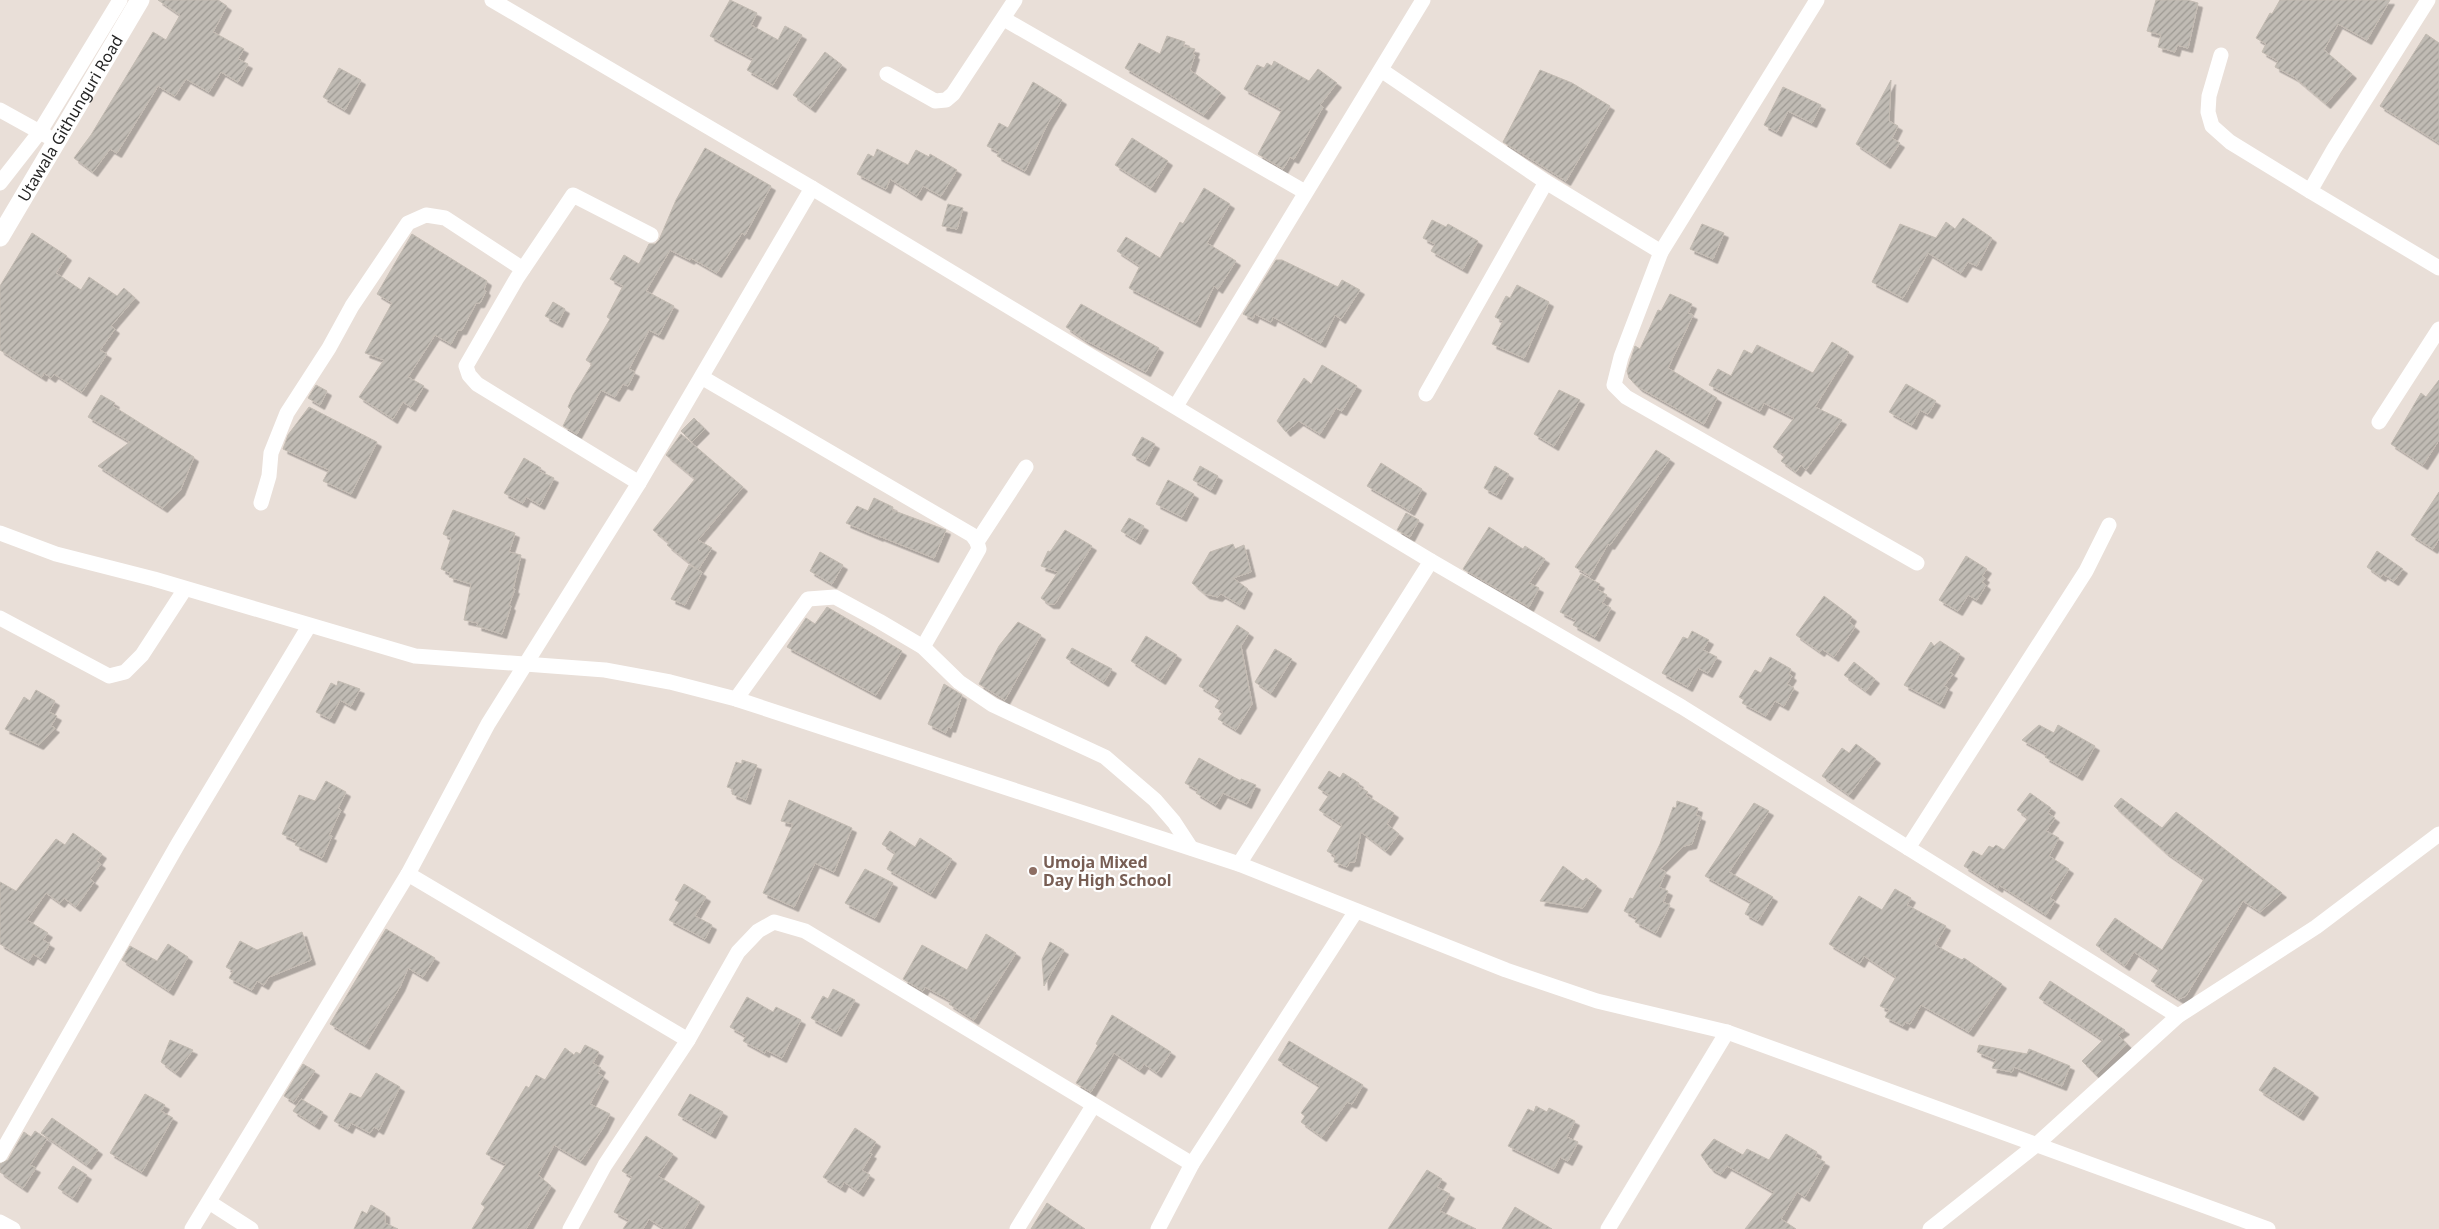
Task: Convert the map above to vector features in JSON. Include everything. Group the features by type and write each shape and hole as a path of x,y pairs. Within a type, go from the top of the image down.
{"street":[{"path":"0,183 39,132 120,0"},
{"name":"Utawala Githunguri Road","path":"0,237 140,0"},
{"path":"492,0 812,188 1431,561 1682,707 2178,1016"},
{"path":"887,74 935,101 946,100 953,94 1015,0"},
{"path":"1176,406 1423,0"},
{"path":"1817,0 1661,252 1621,357 1614,385 1626,397 1917,562"},
{"path":"2310,191 2356,113 2428,0"},
{"path":"1004,19 1305,192"},
{"path":"2221,55 2209,96 2208,112 2212,126 2230,142 2439,268"},
{"path":"1381,70 1546,182 1661,252"},
{"path":"0,110 58,141"},
{"path":"1426,394 1546,182"},
{"path":"192,1229 408,874 488,724 703,378 812,188"},
{"path":"639,483 477,384 469,375 466,366 523,270 573,195 652,235"},
{"path":"262,503 269,476 271,453 287,413 329,348 352,306 408,224 426,215 445,218 523,270"},
{"path":"2379,422 2439,329"},
{"path":"703,378 972,535 977,542 979,550 923,647"},
{"path":"977,542 1026,468"},
{"path":"1908,848 2086,571 2109,525"},
{"path":"0,533 56,554 416,656 605,670 670,682 736,699 1239,864 1506,970 1597,1001 1727,1032 2268,1229"},
{"path":"1239,864 1431,561"},
{"path":"0,618 110,676 125,672 142,655 185,589"},
{"path":"736,699 808,599 835,598 923,647 959,682 993,705 1105,757 1155,800 1174,822 1191,848"},
{"path":"0,1155 164,868 309,626"},
{"path":"1930,1229 2036,1145 2178,1016 2316,928 2439,834"},
{"path":"408,874 688,1040"},
{"path":"1158,1229 1192,1164 1356,911"},
{"path":"570,1229 605,1165 688,1040 738,952 758,931 774,922 804,931 1192,1164"},
{"path":"1608,1229 1727,1032"},
{"path":"1017,1229 1093,1106"},
{"path":"209,1202 251,1229"},
{"path":"0,1222 13,1229"}],"building":[{"path":"158,0 218,0 227,6 213,32 244,49 238,59 248,64 238,82 221,72 209,92 186,79 175,96 158,86 117,153 110,149 93,172 74,158 91,135 153,32 166,40 180,15"},
{"path":"730,0 757,13 751,25 778,40 785,26 802,35 773,85 747,70 753,59 710,36"},
{"path":"2156,0 2187,0 2198,3 2188,48 2177,45 2175,52 2158,47 2161,35 2147,31"},
{"path":"2280,0 2390,0 2367,40 2338,24 2324,50 2352,74 2326,104 2294,77 2275,67 2278,61 2262,52 2266,44 2256,38 2270,13 2272,14"},
{"path":"2426,34 2439,43 2439,143 2380,106"},
{"path":"1167,36 1185,42 1183,46 1195,49 1190,70 1221,93 1204,115 1125,68 1139,43 1160,54"},
{"path":"825,52 842,65 811,108 793,95"},
{"path":"1274,61 1309,81 1318,69 1337,83 1320,105 1323,107 1294,159 1290,157 1283,169 1258,154 1282,110 1244,89 1257,65 1264,68 1267,63 1272,66"},
{"path":"339,68 361,80 345,110 323,97"},
{"path":"1540,70 1572,83 1610,106 1566,181 1503,142"},
{"path":"1891,80 1889,121 1898,126 1892,138 1900,143 1886,164 1856,144"},
{"path":"1033,82 1062,100 1048,123 1025,171 997,156 999,152 987,146 999,123 1008,128"},
{"path":"1783,87 1821,105 1812,123 1788,111 1777,132 1764,125"},
{"path":"1132,138 1168,161 1151,188 1115,165"},
{"path":"705,148 771,186 745,235 742,233 717,273 691,258 690,260 670,250 646,291 674,306 659,335 649,330 629,369 635,372 628,386 623,384 615,397 601,390 577,434 563,426 571,410 568,407 573,395 592,364 586,360 610,319 607,317 623,286 610,279 624,255 639,264 649,244 655,244 659,240 676,200"},
{"path":"877,149 908,165 916,150 929,157 930,154 957,170 941,196 923,186 917,196 890,179 886,189 857,174 868,154 874,157"},
{"path":"1204,188 1230,204 1207,243 1236,261 1218,289 1214,286 1196,323 1129,288 1140,266 1117,251 1126,237 1160,258 1180,222 1183,224"},
{"path":"948,204 963,208 957,229 942,226"},
{"path":"1963,218 1992,238 1977,266 1968,262 1961,273 1928,253 1903,298 1872,282 1900,224 1936,238 1946,222 1955,229"},
{"path":"1432,220 1446,227 1448,224 1478,241 1463,269 1431,251 1435,244 1423,238"},
{"path":"1702,224 1724,233 1713,259 1690,249"},
{"path":"32,233 67,256 56,273 81,290 89,277 117,296 124,288 135,298 111,326 115,329 100,350 107,354 82,392 54,374 51,378 44,373 42,377 0,350 0,286"},
{"path":"412,234 487,281 484,289 486,291 480,303 476,303 462,330 458,330 451,344 435,335 408,377 424,386 411,407 403,402 393,419 359,397 384,360 365,353 392,303 377,294"},
{"path":"1276,260 1282,260 1338,287 1342,280 1360,290 1341,319 1335,315 1321,343 1273,317 1271,322 1255,314 1253,319 1243,314"},
{"path":"1517,285 1549,302 1524,358 1492,344 1503,321 1495,317 1506,296 1510,298"},
{"path":"1670,294 1692,304 1688,313 1693,315 1668,368 1717,398 1704,424 1638,387 1629,378 1627,371 1635,346 1640,349 1658,310 1661,311"},
{"path":"553,302 565,309 558,323 545,316"},
{"path":"1081,304 1159,348 1146,372 1085,340 1066,327"},
{"path":"1832,342 1849,352 1815,407 1842,420 1806,470 1801,465 1796,472 1781,461 1785,456 1773,447 1794,418 1764,403 1760,411 1709,385 1718,369 1731,376 1744,350 1752,354 1757,345 1813,373"},
{"path":"1322,365 1357,386 1342,411 1336,408 1320,434 1299,421 1286,432 1277,421 1304,378 1311,384"},
{"path":"2439,380 2439,440 2423,465 2391,444 2421,393 2426,397"},
{"path":"1906,384 1936,401 1928,414 1920,410 1912,425 1889,412"},
{"path":"316,385 327,391 320,405 308,398"},
{"path":"1559,390 1580,400 1554,446 1534,434"},
{"path":"101,395 115,403 113,406 194,457 180,491 163,508 98,466 130,442 88,417"},
{"path":"309,407 377,442 351,494 323,481 329,470 283,449 288,435"},
{"path":"694,418 705,429 692,442 681,431"},
{"path":"681,434 743,487 698,540 712,548 698,570 667,545 669,543 653,530 695,479 666,455"},
{"path":"1142,437 1155,444 1145,462 1132,455"},
{"path":"1656,450 1670,459 1610,545 1608,544 1590,576 1575,567"},
{"path":"524,458 541,468 539,471 554,478 540,505 526,497 523,503 504,493"},
{"path":"1381,463 1422,489 1410,511 1367,486"},
{"path":"1200,466 1218,476 1211,490 1193,480"},
{"path":"1495,466 1509,474 1497,495 1484,488"},
{"path":"1168,480 1194,494 1182,517 1156,504"},
{"path":"2439,492 2439,539 2433,549 2411,535"},
{"path":"874,498 893,507 892,510 946,530 934,558 846,523 857,506 868,511"},
{"path":"453,510 515,533 509,552 521,555 513,589 515,589 509,605 511,606 502,634 477,626 478,623 464,620 471,584 449,577 450,573 441,569 451,538 443,534"},
{"path":"1406,513 1419,520 1410,537 1397,530"},
{"path":"1129,518 1144,526 1136,540 1121,531"},
{"path":"1489,527 1523,549 1525,546 1545,559 1529,583 1539,588 1529,607 1463,569"},
{"path":"1065,530 1092,546 1055,604 1049,604 1041,598 1058,572 1041,566 1048,551 1050,552"},
{"path":"1233,544 1235,549 1244,545 1251,572 1233,578 1248,589 1240,605 1221,594 1218,597 1205,594 1192,583 1210,552"},
{"path":"2377,551 2403,569 2394,581 2383,574 2381,577 2367,567"},
{"path":"820,552 843,565 832,584 810,571"},
{"path":"1966,556 1987,569 1982,576 1985,578 1982,582 1986,585 1977,600 1968,595 1958,611 1939,600"},
{"path":"689,565 702,572 685,605 671,599"},
{"path":"1581,574 1600,584 1597,589 1607,595 1602,603 1611,608 1595,637 1573,625 1576,620 1560,612"},
{"path":"1824,596 1852,617 1849,622 1855,627 1834,657 1822,649 1820,652 1796,635"},
{"path":"827,607 902,651 876,695 787,647 806,618 815,624"},
{"path":"1018,622 1041,635 1005,700 979,684 999,646"},
{"path":"1237,625 1249,633 1241,646 1252,704 1236,730 1218,719 1223,712 1215,707 1220,699 1199,686"},
{"path":"1692,631 1709,640 1703,650 1717,657 1708,673 1698,668 1688,687 1662,673 1683,637 1688,639"},
{"path":"1146,636 1177,655 1161,680 1131,661"},
{"path":"1940,641 1960,654 1949,672 1953,674 1944,686 1948,688 1940,704 1904,685 1931,642 1934,646"},
{"path":"1072,648 1112,669 1104,682 1066,658"},
{"path":"1275,649 1292,659 1271,693 1255,682"},
{"path":"1770,657 1791,669 1789,674 1792,676 1787,684 1794,688 1784,706 1775,701 1766,716 1742,703 1744,700 1739,697 1755,670 1761,673"},
{"path":"1854,662 1875,679 1866,691 1844,675"},
{"path":"338,681 360,689 351,706 340,700 330,719 316,712 331,683 337,686"},
{"path":"944,684 962,695 951,728 948,727 946,733 928,724"},
{"path":"36,690 55,701 49,712 57,716 51,726 55,728 39,745 5,729 24,697 30,701"},
{"path":"2039,725 2054,733 2058,725 2095,746 2078,776 2045,757 2047,754 2022,740"},
{"path":"1856,744 1876,759 1849,795 1822,776 1842,748 1849,753"},
{"path":"1199,758 1241,781 1241,779 1256,785 1247,804 1223,793 1216,805 1196,793 1198,790 1185,783"},
{"path":"742,760 757,765 746,800 732,794 733,789 727,787 736,762 742,764"},
{"path":"1329,771 1340,778 1343,773 1359,783 1358,786 1368,792 1366,795 1394,813 1387,824 1399,834 1386,851 1361,832 1355,862 1350,862 1347,867 1334,862 1335,856 1327,851 1342,825 1319,810 1329,795 1318,788"},
{"path":"326,781 346,792 338,808 341,810 329,835 332,836 322,858 295,845 297,841 282,834 299,795 315,801"},
{"path":"2030,793 2051,808 2048,813 2055,818 2046,831 2059,838 2049,856 2069,869 2050,898 2055,901 2046,915 1999,885 1998,888 1964,866 1973,851 1982,856 1989,846 1993,848 1996,845 2004,850 2028,818 2017,810"},
{"path":"2121,798 2162,828 2176,812 2282,893 2260,912 2243,901 2186,996 2179,999 2151,981 2159,969 2134,952 2125,966 2096,945 2115,918 2162,950 2204,879 2165,852 2114,806"},
{"path":"789,800 852,828 834,872 815,863 794,907 763,893 793,824 781,821"},
{"path":"1677,801 1698,808 1696,815 1701,817 1692,844 1684,846 1660,869 1666,872 1659,887 1668,891 1663,902 1670,905 1656,933 1635,922 1637,918 1624,911 1630,898 1633,899 1660,844 1673,807 1676,808"},
{"path":"1754,803 1769,811 1729,872 1773,897 1758,921 1745,914 1751,902 1705,876"},
{"path":"890,831 915,847 920,838 952,859 931,894 887,869 895,853 882,844"},
{"path":"73,833 102,854 97,861 101,864 90,879 94,882 76,907 64,898 60,903 46,893 27,920 48,933 43,940 50,944 41,959 33,954 29,961 0,944 0,882 16,891 56,839 65,845"},
{"path":"1563,866 1583,881 1586,878 1597,886 1583,908 1540,901"},
{"path":"865,869 893,883 875,918 845,903"},
{"path":"684,884 706,897 695,916 712,925 705,939 669,920 679,902 675,900"},
{"path":"1895,889 1911,898 1907,905 1946,926 1935,945 1962,960 1964,958 2002,984 1969,1032 1921,1005 1910,1024 1905,1022 1903,1026 1885,1017 1889,1010 1880,1006 1896,977 1864,956 1860,963 1829,944 1859,896 1882,910"},
{"path":"386,929 435,958 423,977 408,968 400,987 365,1045 330,1024"},
{"path":"302,932 311,960 269,977 264,985 257,981 252,990 229,978 233,971 226,967 240,941 257,950"},
{"path":"986,934 1016,953 974,1020 949,1004 951,1001 925,987 923,991 903,979 922,945 967,970"},
{"path":"1050,942 1064,950 1044,986 1042,959"},
{"path":"168,944 188,957 169,991 122,960 130,946 157,961"},
{"path":"2050,981 2125,1030 2118,1035 2127,1044 2096,1075 2082,1061 2103,1040 2039,998"},
{"path":"833,989 855,1000 837,1032 811,1018 823,996 828,999"},
{"path":"747,997 773,1012 776,1007 801,1020 782,1058 766,1050 765,1053 743,1041 746,1036 730,1027"},
{"path":"1112,1015 1171,1052 1157,1073 1144,1064 1140,1070 1114,1053 1091,1092 1076,1083 1098,1045 1096,1044"},
{"path":"170,1040 193,1050 176,1073 161,1062"},
{"path":"1289,1041 1363,1085 1352,1104 1347,1102 1322,1137 1301,1122 1305,1116 1301,1113 1320,1086 1278,1060"},
{"path":"585,1045 599,1052 593,1063 601,1068 598,1073 604,1077 590,1104 610,1114 603,1128 581,1161 554,1145 538,1175 551,1186 526,1229 472,1229 485,1207 481,1204 506,1164 486,1154 526,1086 529,1088 536,1075 545,1080 565,1048 574,1055 576,1052 580,1054"},
{"path":"1979,1045 2027,1054 2029,1049 2070,1066 2062,1086 2014,1067 2012,1072 1992,1068 1996,1060 1977,1052"},
{"path":"303,1064 315,1071 294,1102 284,1096"},
{"path":"2274,1067 2314,1093 2299,1116 2259,1090"},
{"path":"376,1073 400,1087 379,1130 374,1127 370,1133 351,1123 348,1129 334,1121 350,1093 361,1098"},
{"path":"145,1094 165,1105 161,1111 173,1118 142,1172 110,1153"},
{"path":"690,1094 723,1112 711,1134 678,1115"},
{"path":"301,1099 323,1112 315,1125 293,1111"},
{"path":"1536,1106 1547,1112 1549,1108 1575,1121 1567,1137 1578,1142 1568,1161 1560,1157 1554,1169 1508,1146 1528,1109 1534,1112"},
{"path":"52,1118 98,1150 87,1165 41,1133"},
{"path":"855,1128 876,1142 869,1153 872,1154 862,1170 870,1175 859,1192 844,1182 841,1188 823,1177"},
{"path":"35,1131 47,1139 30,1165 36,1168 23,1188 0,1172 0,1164 8,1160 24,1132 31,1137"},
{"path":"1786,1134 1817,1152 1815,1157 1825,1162 1805,1197 1797,1192 1781,1219 1796,1229 1745,1229 1774,1192 1727,1166 1721,1174 1710,1168 1701,1155 1714,1139 1743,1155 1747,1149 1769,1160"},
{"path":"646,1136 673,1154 658,1176 700,1202 684,1229 665,1229 649,1219 643,1229 623,1229 629,1220 614,1212 632,1177 622,1171"},
{"path":"73,1166 87,1175 73,1198 58,1188"},
{"path":"1427,1170 1442,1179 1437,1187 1450,1194 1440,1211 1476,1229 1388,1229"},
{"path":"1047,1203 1085,1229 1031,1229"},
{"path":"371,1205 385,1213 385,1223 398,1229 354,1229 362,1211 367,1214"},
{"path":"1515,1207 1552,1229 1502,1229"}],"place":[{"name":"Umoja Mixed Day High School","path":"1033,871"}]}
